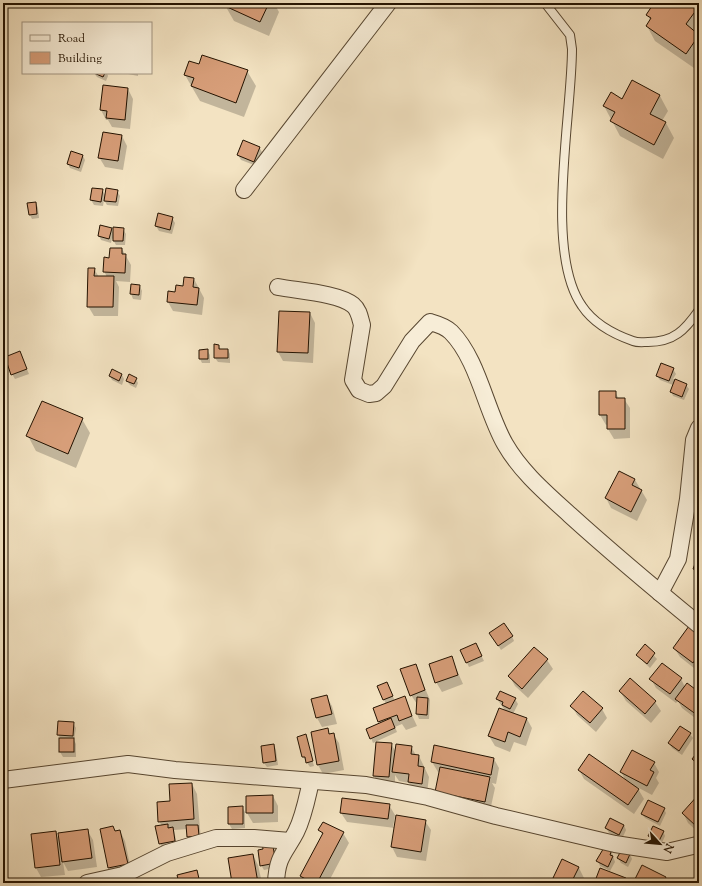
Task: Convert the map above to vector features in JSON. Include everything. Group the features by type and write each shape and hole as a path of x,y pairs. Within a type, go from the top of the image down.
{"street":[{"path":"244,190 388,3"},
{"path":"278,287 342,299 354,306 360,316 362,325 353,380 359,390 369,394 376,393 384,386 412,340 430,322 442,325 451,331 459,342 481,384 504,442 519,466 582,526 699,625"},
{"path":"660,593 678,559 694,501 694,440 699,428"},
{"path":"3,780 128,764 175,770 366,785 428,797 496,816 614,844 667,852 697,845 699,847"},
{"path":"276,883 276,867 304,813 311,781"},
{"path":"87,883 123,874 167,853 216,838 254,838 290,841"}],"lane":[{"path":"545,3 570,35 572,49 564,172 564,239 569,277 581,306 595,321 614,334 636,342 656,342 671,338 688,325 699,310"}],"building":[{"path":"226,3 269,3 260,22 225,6"},
{"path":"654,3 659,7 662,3 688,3 697,9 686,24 699,35 686,54 646,26 651,18 646,15"},
{"path":"202,55 248,70 236,103 191,86 194,78 184,75 189,61 199,64"},
{"path":"96,74 104,74 103,77"},
{"path":"632,80 660,95 650,114 666,122 654,145 610,121 615,112 603,106 611,92 622,99"},
{"path":"103,85 128,88 125,120 106,118 107,111 100,110"},
{"path":"103,132 122,135 118,161 98,158"},
{"path":"243,140 260,147 254,162 237,155"},
{"path":"71,151 83,155 79,168 67,164"},
{"path":"92,188 103,189 101,202 90,200"},
{"path":"106,188 118,190 116,202 104,201"},
{"path":"36,202 37,214 29,215 27,203"},
{"path":"158,213 173,217 170,230 155,226"},
{"path":"100,225 112,228 109,239 98,236"},
{"path":"113,227 124,228 123,241 113,241"},
{"path":"110,248 122,248 122,254 126,254 125,273 103,272 104,257 109,258"},
{"path":"88,268 95,268 94,276 114,276 113,307 87,307"},
{"path":"184,277 194,278 193,287 199,288 197,305 167,302 168,291 175,292 176,285 183,286"},
{"path":"131,284 140,285 139,295 130,294"},
{"path":"279,311 310,312 308,353 277,352"},
{"path":"214,344 219,345 219,349 228,349 228,358 214,358"},
{"path":"208,349 208,359 199,359 199,350"},
{"path":"20,351 27,369 11,375 5,357"},
{"path":"661,363 674,368 669,381 656,376"},
{"path":"112,369 122,374 119,381 109,376"},
{"path":"129,374 137,378 134,384 126,381"},
{"path":"675,379 687,384 682,397 670,392"},
{"path":"599,391 616,391 616,398 625,398 625,429 607,429 607,415 599,415"},
{"path":"42,401 83,418 68,454 26,436"},
{"path":"619,471 635,479 632,485 642,490 631,512 605,498"},
{"path":"699,553 699,571 693,569"},
{"path":"504,623 513,636 498,646 489,633"},
{"path":"689,626 699,634 699,654 693,663 673,648"},
{"path":"476,643 482,656 466,663 460,650"},
{"path":"645,644 655,653 647,664 636,655"},
{"path":"534,647 548,659 522,689 508,676"},
{"path":"452,656 458,675 435,683 429,664"},
{"path":"662,663 682,678 670,694 649,679"},
{"path":"416,664 425,690 410,696 400,669"},
{"path":"630,678 656,701 645,714 619,691"},
{"path":"387,682 393,696 383,700 377,686"},
{"path":"687,683 699,692 699,713 697,715 675,699"},
{"path":"500,691 516,698 510,709 502,705 503,702 496,699"},
{"path":"583,691 603,708 590,723 570,706"},
{"path":"327,695 332,714 316,718 311,699"},
{"path":"405,696 412,716 399,721 397,715 378,722 373,708"},
{"path":"417,697 428,698 427,715 416,714"},
{"path":"499,708 527,718 520,737 508,732 505,742 488,736"},
{"path":"391,718 395,728 370,739 366,729"},
{"path":"58,721 74,722 73,736 57,735"},
{"path":"680,726 691,733 679,751 668,743"},
{"path":"328,728 329,734 334,733 339,761 317,765 311,732"},
{"path":"306,734 313,761 306,763 305,757 302,757 297,737"},
{"path":"59,738 74,738 74,752 59,752"},
{"path":"376,742 392,743 389,777 373,776"},
{"path":"274,744 276,761 263,763 261,746"},
{"path":"396,744 412,746 411,754 419,755 418,766 424,767 422,784 408,782 409,774 392,772"},
{"path":"434,745 494,758 491,775 431,762"},
{"path":"632,750 655,762 650,770 654,772 647,786 620,772"},
{"path":"699,750 699,765 692,759"},
{"path":"589,754 639,789 628,805 578,770"},
{"path":"440,767 490,777 485,802 435,792"},
{"path":"192,783 194,819 158,822 157,802 170,801 169,784"},
{"path":"699,794 699,823 696,826 682,813"},
{"path":"273,795 273,813 246,813 246,796"},
{"path":"342,798 390,804 388,819 340,813"},
{"path":"648,800 665,808 658,822 641,814"},
{"path":"243,806 243,824 228,824 228,807"},
{"path":"396,815 426,820 421,852 391,847"},
{"path":"610,818 624,825 619,835 605,828"},
{"path":"323,822 344,832 317,883 313,883 300,876 323,833 318,830"},
{"path":"168,824 168,828 173,827 175,841 159,844 155,826"},
{"path":"186,825 198,825 199,836 187,837"},
{"path":"113,826 115,831 120,830 128,864 108,868 100,829"},
{"path":"653,826 664,831 659,841 648,836"},
{"path":"88,829 92,858 62,862 58,833"},
{"path":"56,831 60,865 35,868 31,834"},
{"path":"272,841 276,863 260,866 258,850 263,849 262,842"},
{"path":"605,846 612,849 610,855 613,856 608,867 596,861"},
{"path":"622,849 630,854 626,863 617,858"},
{"path":"253,854 258,883 232,883 228,858"},
{"path":"562,859 579,867 571,883 564,883 553,878"},
{"path":"642,865 666,877 663,883 633,883"},
{"path":"600,868 626,878 624,883 600,883 595,881"},
{"path":"197,870 200,883 179,883 177,875"}]}
